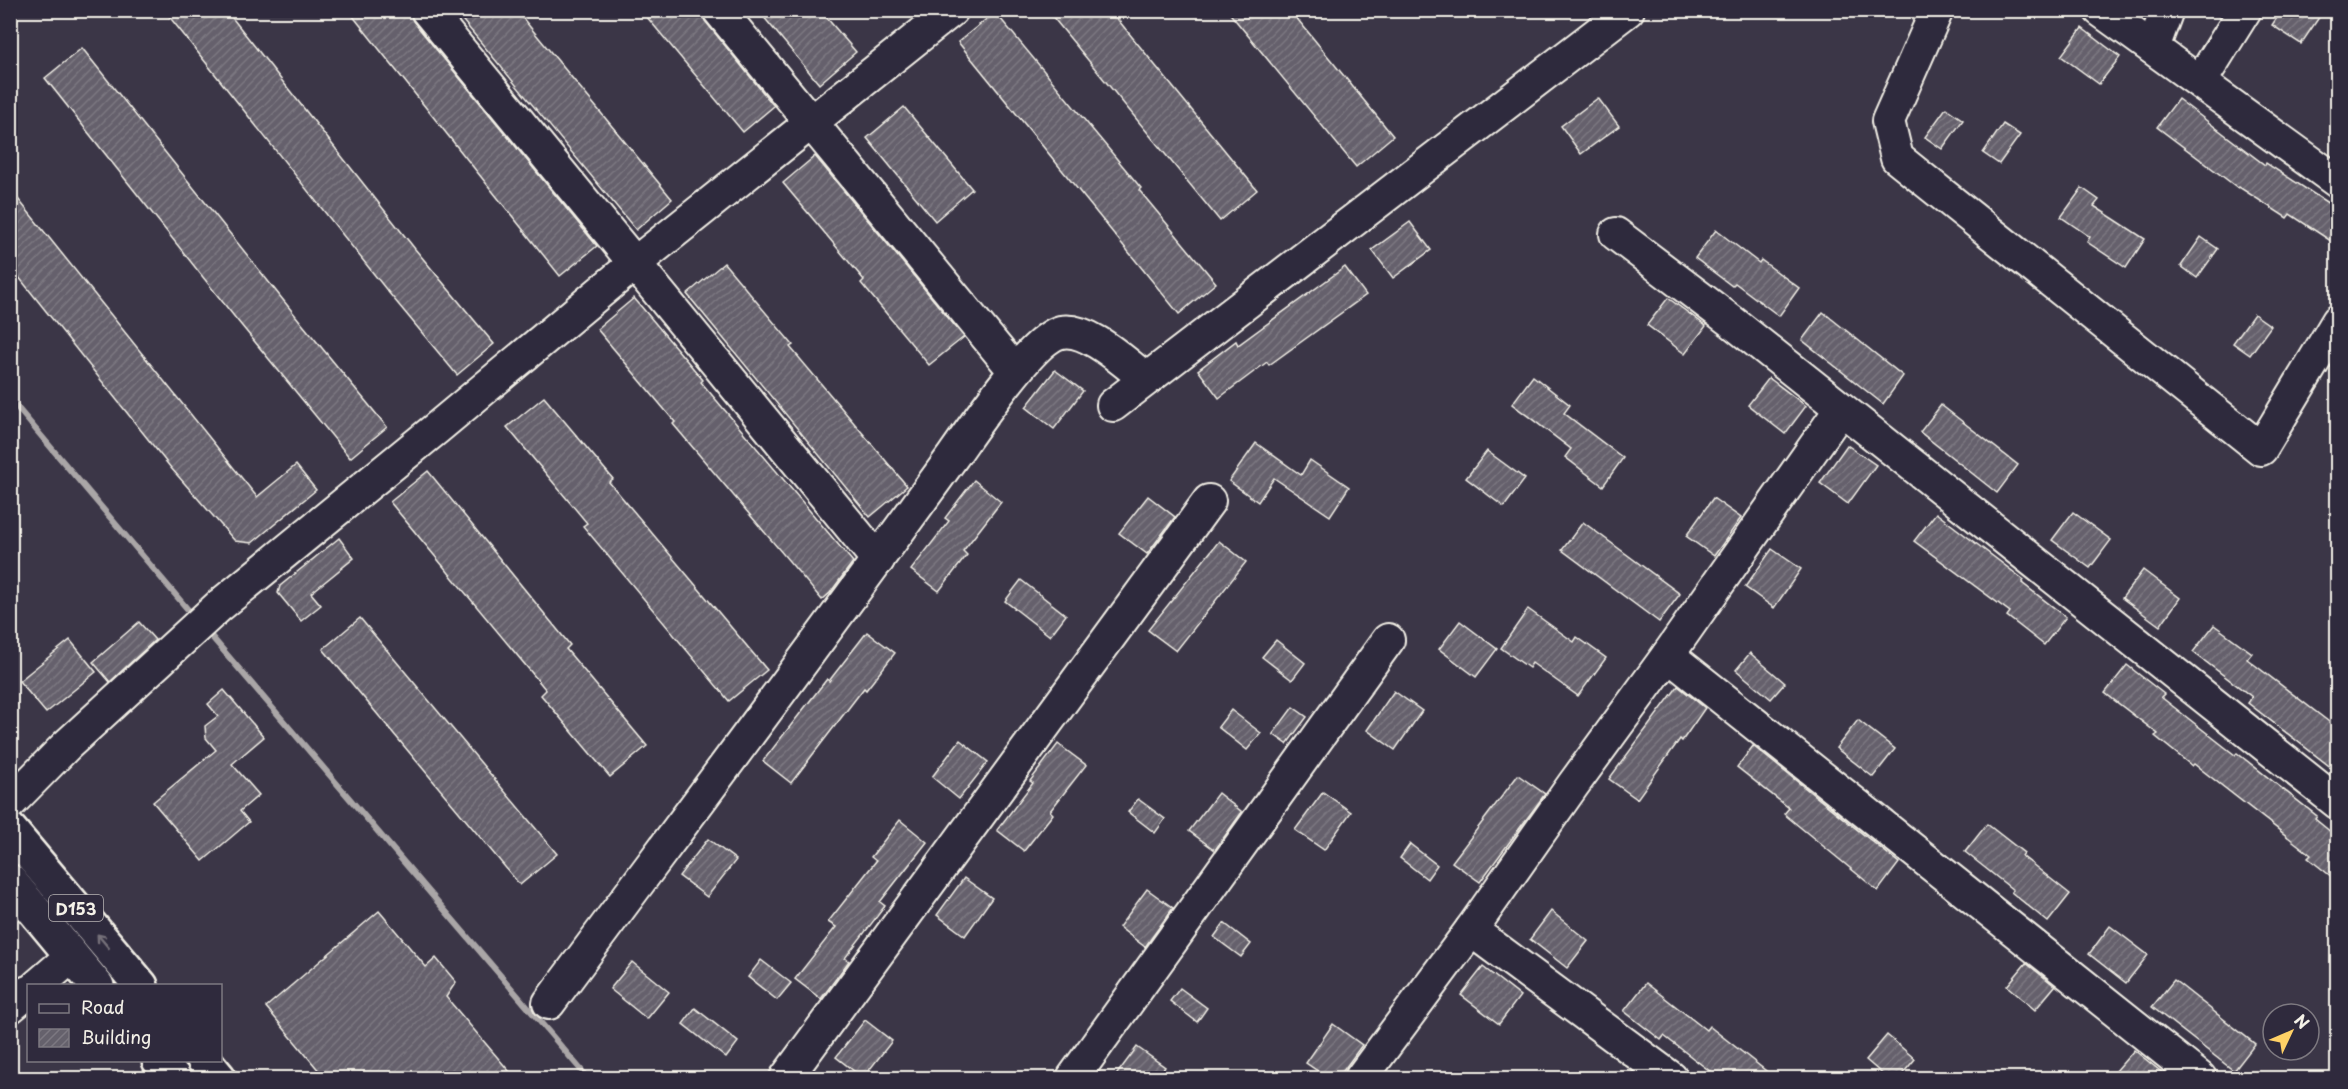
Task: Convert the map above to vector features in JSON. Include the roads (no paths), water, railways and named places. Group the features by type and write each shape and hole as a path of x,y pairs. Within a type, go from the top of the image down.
{"main road":[{"name":"D153","path":"10,830 139,984"},
{"name":"D153","path":"10,881 95,984"},
{"path":"161,1062 174,1078"},
{"path":"206,1062 219,1078"}],"street":[{"path":"427,10 878,560"},
{"path":"718,10 1015,371"},
{"path":"10,803 66,747 219,606 634,264 952,10"},
{"path":"1113,405 1628,10"},
{"path":"1937,10 1888,121 1897,158 2261,449 2337,321"},
{"path":"2100,10 2337,182"},
{"path":"2153,48 2167,10"},
{"path":"2200,82 2245,10"},
{"path":"1616,234 1731,321 2337,803"},
{"path":"549,1003 878,560 1015,371 1046,340 1061,332 1091,336 1146,379"},
{"path":"1361,1078 1471,930 1841,409"},
{"path":"786,1078 1209,501"},
{"path":"1073,1078 1388,640"},
{"path":"1668,655 2200,1078"},
{"path":"1471,930 1671,1078"},
{"path":"39,984 72,956"},
{"path":"10,1007 27,993"}],"waterway":[{"path":"10,399 190,612"},
{"path":"211,636 588,1078"}]}
